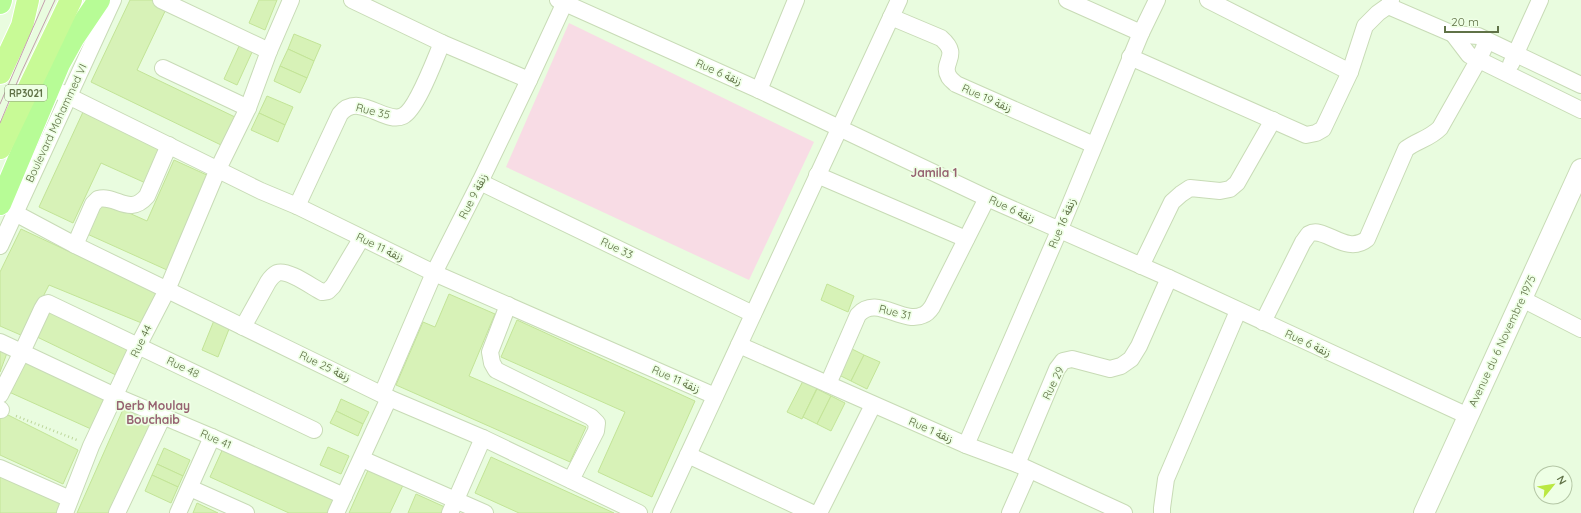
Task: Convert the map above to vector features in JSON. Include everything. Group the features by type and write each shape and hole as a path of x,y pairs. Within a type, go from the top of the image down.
{"highway":[{"name":"RP3021","path":"0,73 22,26 28,0"},
{"name":"RP3021","path":"0,148 71,0"}],"main road":[{"name":"Boulevard Mohammed VI","path":"8,208 59,92 68,48 99,0"}],"street":[{"name":"Boulevard Mohammed VI","path":"59,92 112,0"},
{"path":"161,0 269,51"},
{"name":"Rue 44","path":"67,506 92,446 138,346 167,290 218,169 248,108 269,51 291,0"},
{"path":"352,0 442,43 529,80"},
{"path":"759,90 796,0"},
{"path":"661,513 898,0"},
{"path":"1068,0 1141,33"},
{"name":"Rue 16 زنقة","path":"966,445 1059,231 1130,57 1156,0"},
{"path":"1208,0 1350,72"},
{"path":"1507,73 1540,0"},
{"name":"Rue 6 زنقة","path":"563,1 759,90 987,198 1059,231 1169,278 1468,416"},
{"name":"Rue 9 زنقة","path":"385,396 434,273 529,80 563,1"},
{"path":"1130,57 1306,135 1316,133 1323,129 1350,72 1366,26 1390,3 1453,34 1478,36 1581,85"},
{"name":"Rue 19 زنقة","path":"891,16 941,38 947,44 951,51 947,69 949,77 956,84 1094,145"},
{"path":"1453,34 1469,55 1581,110"},
{"path":"1263,322 1303,242 1310,234 1318,232 1350,245 1362,243 1367,239 1406,149 1413,144 1432,136 1440,128 1479,59 1487,41"},
{"name":"Rue 35","path":"297,206 340,114 344,109 356,105 394,117 403,116 407,113 418,96 442,43"},
{"path":"164,68 248,108"},
{"name":"Rue 11 زنقة","path":"59,92 261,191 297,206 361,239 434,273 715,396"},
{"path":"1141,266 1172,202 1190,188 1220,191 1230,189 1237,183 1273,120"},
{"path":"75,245 93,204 98,199 106,199 126,205 138,204 147,196 169,145"},
{"name":"Avenue du 6 Novembre 1975","path":"1424,513 1581,169"},
{"path":"817,176 966,239"},
{"name":"Rue 33","path":"480,182 753,314"},
{"name":"Rue 31","path":"828,384 858,315 863,309 873,307 915,318 924,315 932,307 987,198"},
{"name":"Boulevard Mohammed VI","path":"0,246 8,208"},
{"name":"Rue 25 زنقة","path":"8,208 75,245 385,396 483,438 639,513"},
{"path":"243,327 268,282 273,276 278,273 287,273 322,292 328,291 333,286 361,239"},
{"name":"Rue 29","path":"1023,467 1057,369 1063,361 1072,359 1110,369 1121,366 1131,359 1139,346 1169,278"},
{"path":"1522,299 1581,329"},
{"name":"Rue 48","path":"22,352 45,304 51,304 314,430"},
{"path":"508,305 490,352 492,363 496,370 591,417 597,423 596,431 571,480"},
{"path":"1162,513 1166,479 1238,311"},
{"name":"Rue 41","path":"0,342 115,396 212,437 344,496"},
{"name":"Rue 1 زنقة","path":"739,345 966,445 1023,467 1124,513"},
{"path":"0,405 22,352"},
{"path":"336,513 362,459 385,396"},
{"path":"819,513 873,404"},
{"path":"117,513 163,416"},
{"path":"178,513 212,437"},
{"path":"453,506 483,438"},
{"path":"688,455 812,513"},
{"path":"362,459 453,506 485,513"},
{"path":"1010,513 1023,467"},
{"path":"0,468 67,506"},
{"path":"190,488 246,513"}],"path":[{"path":"0,405 92,446"}],"shaded area":[{"path":"569,23 814,142 749,280 506,167"}],"building":[{"path":"130,0 159,0 168,5 137,70 235,117 221,145 91,82"},
{"path":"259,0 277,0 265,30 249,23"},
{"path":"294,34 321,45 314,61 288,49"},
{"path":"240,44 253,50 237,85 224,79"},
{"path":"288,49 314,61 307,78 280,66"},
{"path":"280,66 307,78 300,93 274,81"},
{"path":"267,96 293,107 285,125 259,113"},
{"path":"83,112 166,151 150,185 101,163 73,223 39,207"},
{"path":"259,113 285,125 278,142 251,130"},
{"path":"174,160 209,176 167,270 85,233 100,200 147,221"},
{"path":"21,229 158,293 144,324 49,285 23,336 0,326 0,272"},
{"path":"827,284 854,296 848,312 821,300"},
{"path":"449,294 495,314 469,376 586,427 570,462 396,385 423,322 435,327"},
{"path":"47,305 133,346 118,376 33,335"},
{"path":"215,318 231,324 218,357 202,350"},
{"path":"517,320 695,401 652,497 598,472 625,412 501,357"},
{"path":"850,348 864,355 851,381 837,374"},
{"path":"0,349 7,353 0,372"},
{"path":"864,355 880,362 867,389 851,381"},
{"path":"24,360 105,396 91,429 9,392"},
{"path":"803,381 817,388 802,419 787,412"},
{"path":"817,389 831,396 817,424 803,417"},
{"path":"831,396 845,403 831,431 817,424"},
{"path":"341,399 369,412 363,424 336,411"},
{"path":"125,405 158,418 115,513 77,513"},
{"path":"0,411 78,450 63,484 0,455"},
{"path":"336,411 363,424 358,436 330,423"},
{"path":"225,444 338,496 331,513 289,513 210,477"},
{"path":"328,447 349,456 341,474 320,465"},
{"path":"164,448 190,460 183,476 157,464"},
{"path":"491,457 614,513 519,513 475,493"},
{"path":"157,464 183,476 178,487 152,475"},
{"path":"369,468 404,483 390,513 349,513"},
{"path":"0,473 63,502 58,513 0,513"},
{"path":"152,475 178,487 171,503 145,491"},
{"path":"416,494 447,508 445,513 408,513"},
{"path":"197,503 218,513 193,513"}],"tram line":[{"path":"0,104 45,0"},
{"path":"0,123 21,73 55,0"}],"district":[{"name":"Jamila 1","path":"934,172"},
{"name":"Derb Moulay Bouchaib","path":"153,412"}]}
